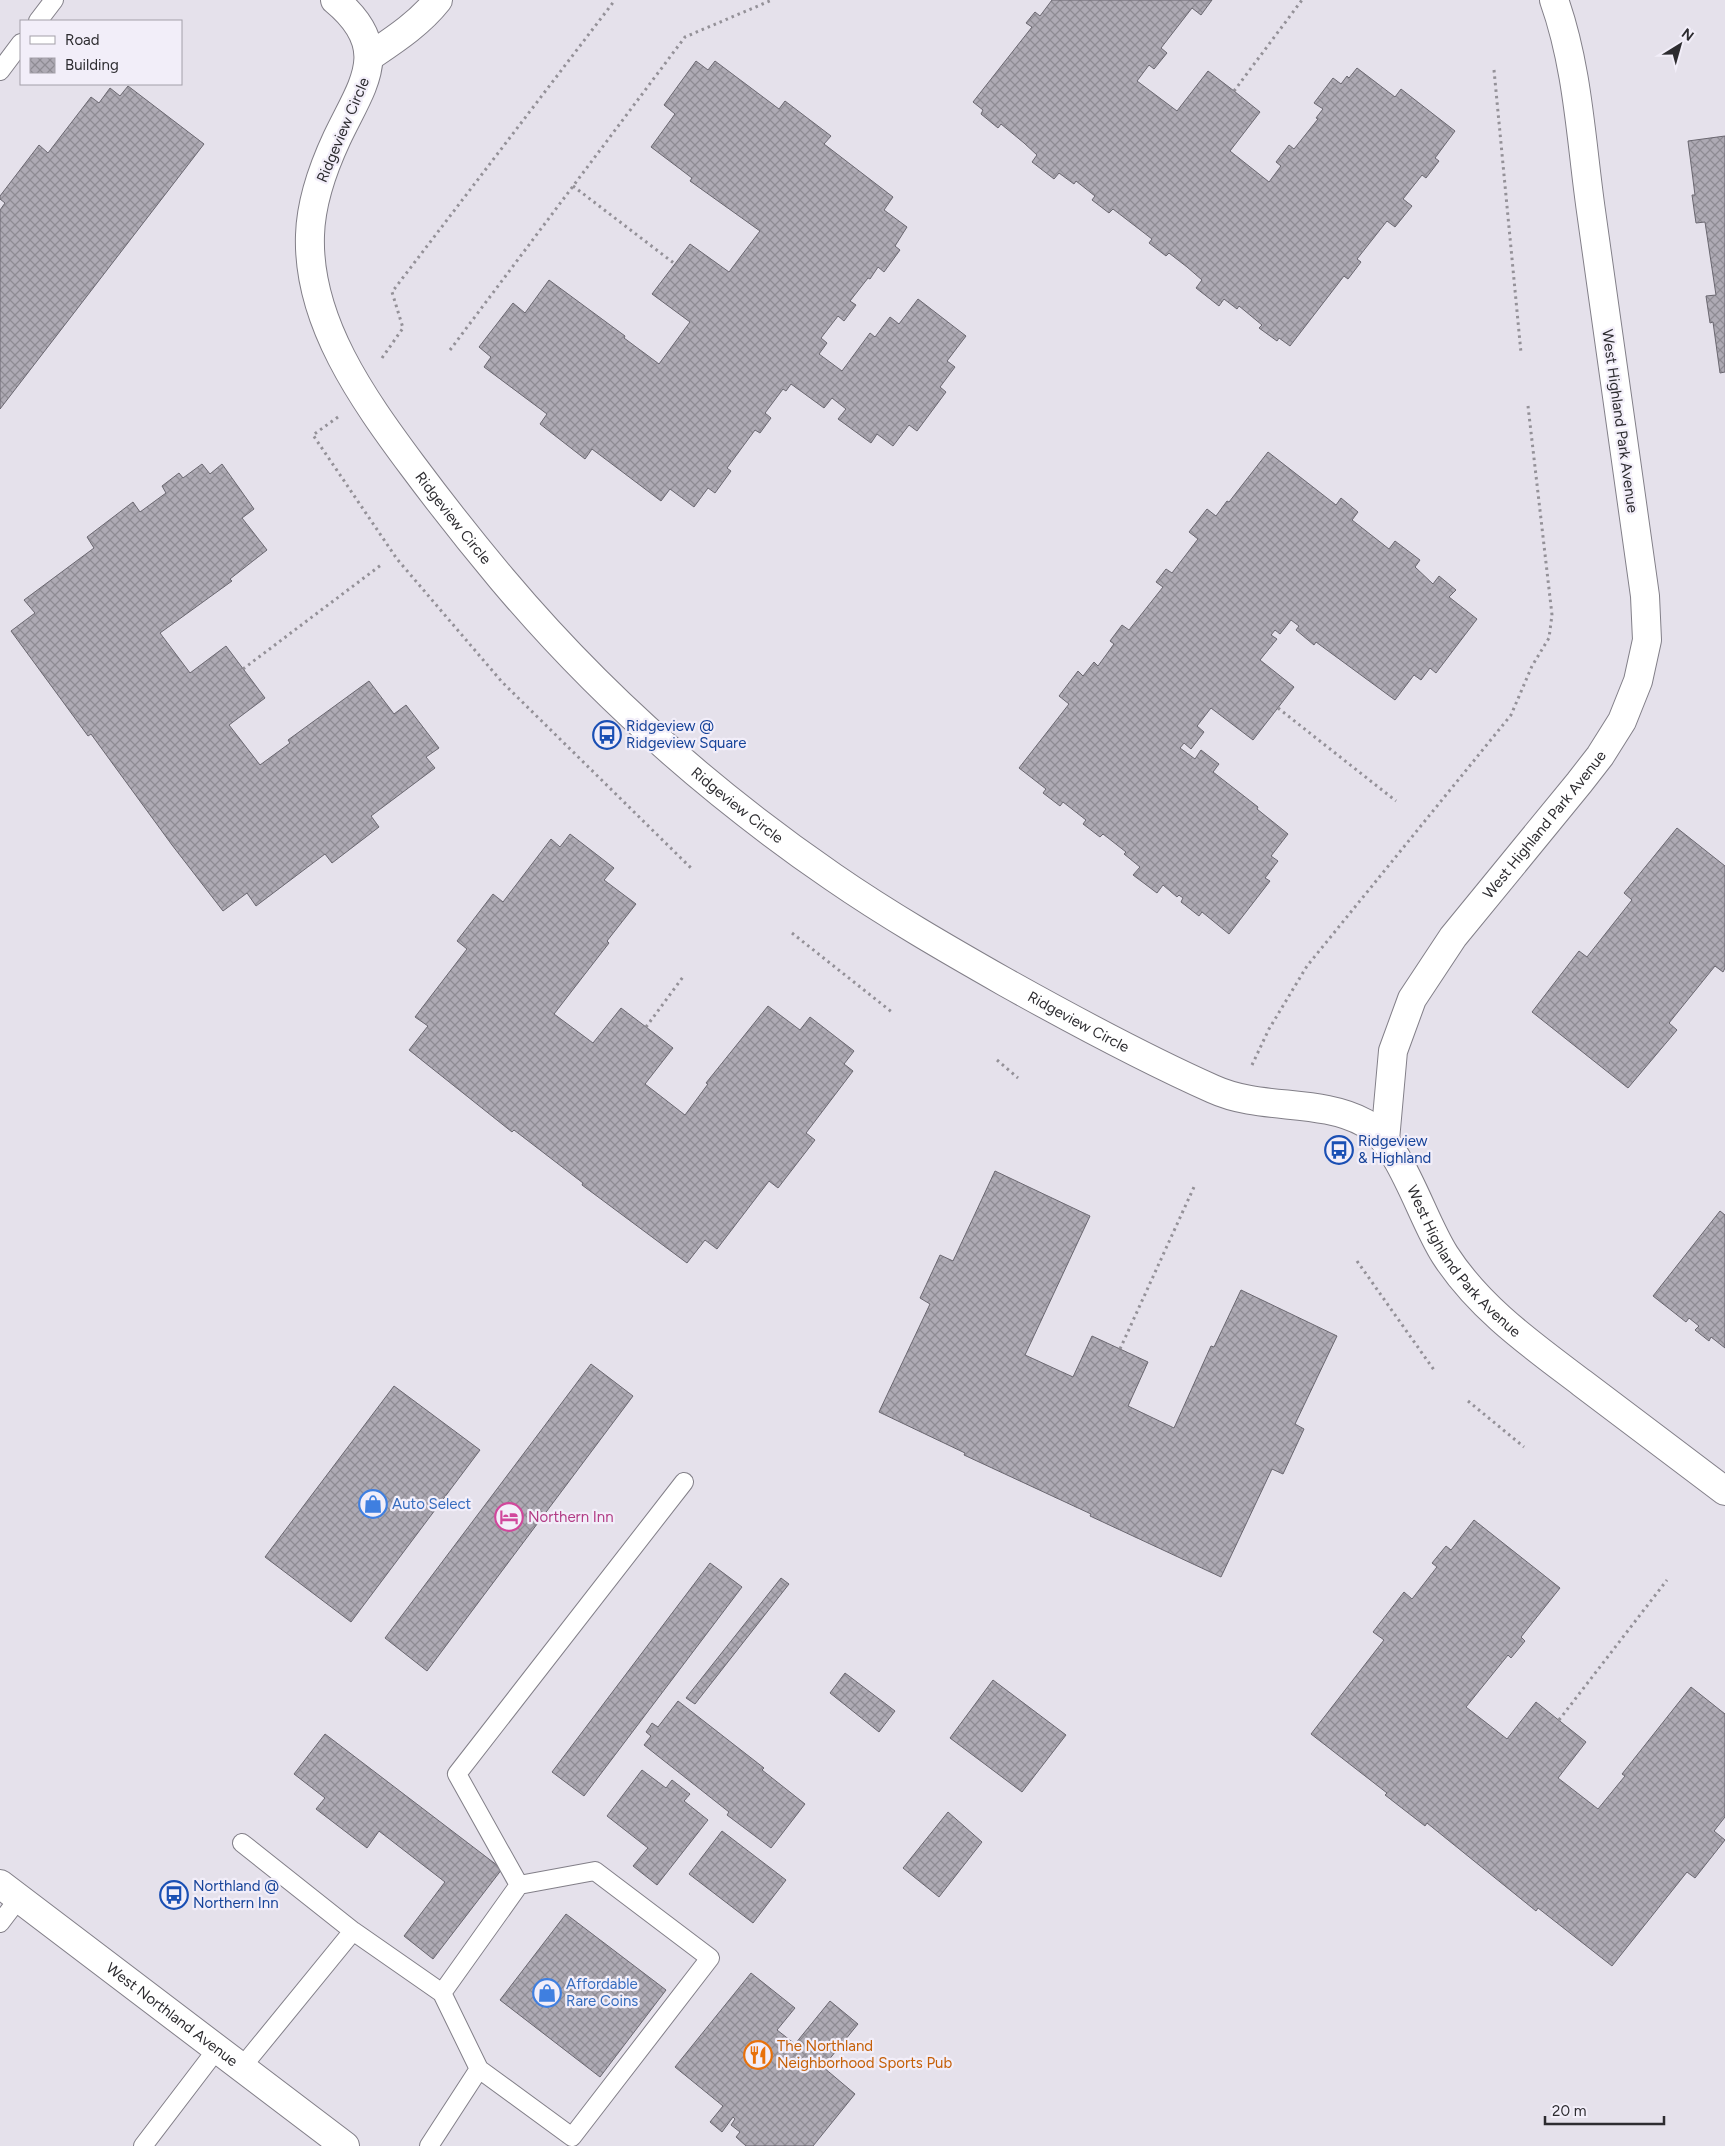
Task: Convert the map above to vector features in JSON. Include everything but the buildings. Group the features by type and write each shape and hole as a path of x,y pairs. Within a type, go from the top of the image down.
{"street":[{"path":"335,0 356,23 365,39 369,57 411,28 427,14 438,0"},
{"name":"West Highland Park Avenue","path":"1554,0 1565,31 1579,111 1587,187 1645,596 1647,640 1638,682 1622,721 1600,756 1453,937 1412,999 1393,1051 1385,1140 1399,1161 1433,1235 1458,1274 1472,1291 1514,1332 1725,1491"},
{"name":"Ridgeview Circle","path":"369,57 368,74 361,92 338,135 316,195 310,237 315,285 331,336 360,390 441,503 500,576 598,683 663,743 774,834 836,880 983,969 1098,1034 1220,1093 1260,1103 1335,1112 1364,1122 1385,1140"},
{"name":"West Northland Avenue","path":"9,1891 345,2146"}],"lane":[{"path":"39,20 54,0"},
{"path":"0,71 20,44"},
{"path":"520,1885 457,1774 684,1482"},
{"path":"242,1843 353,1931 442,1993 479,2069 572,2137 710,1958 595,1871 520,1885 442,1993"},
{"path":"0,1923 9,1891"},
{"path":"242,2068 353,1931"},
{"path":"143,2146 217,2049"},
{"path":"429,2146 479,2069"}],"path":[{"path":"360,390 403,328 392,292 615,0"},
{"path":"450,350 685,37 772,0"},
{"path":"1234,91 1302,0"},
{"path":"1494,70 1521,353"},
{"path":"573,186 675,264"},
{"path":"1237,1098 1269,1029 1307,966 1511,714 1532,666 1549,638 1552,615 1528,406"},
{"path":"313,435 397,560 502,682 692,869"},
{"path":"243,670 381,565"},
{"path":"1278,708 1396,801"},
{"path":"792,933 893,1012"},
{"path":"646,1027 683,977"},
{"path":"997,1060 1018,1078"},
{"path":"1120,1349 1194,1187"},
{"path":"1357,1260 1434,1370"},
{"path":"1468,1401 1524,1447"},
{"path":"1559,1720 1667,1580"}],"place":[{"name":"Ridgeview @ Ridgeview Square","path":"607,735"},
{"name":"Ridgeview & Highland","path":"1339,1150"},
{"name":"Auto Select","path":"373,1504"},
{"name":"Northern Inn","path":"509,1517"},
{"name":"Northland @ Northern Inn","path":"174,1895"},
{"name":"Affordable Rare Coins","path":"547,1993"},
{"name":"The Northland Neighborhood Sports Pub","path":"758,2055"}]}
